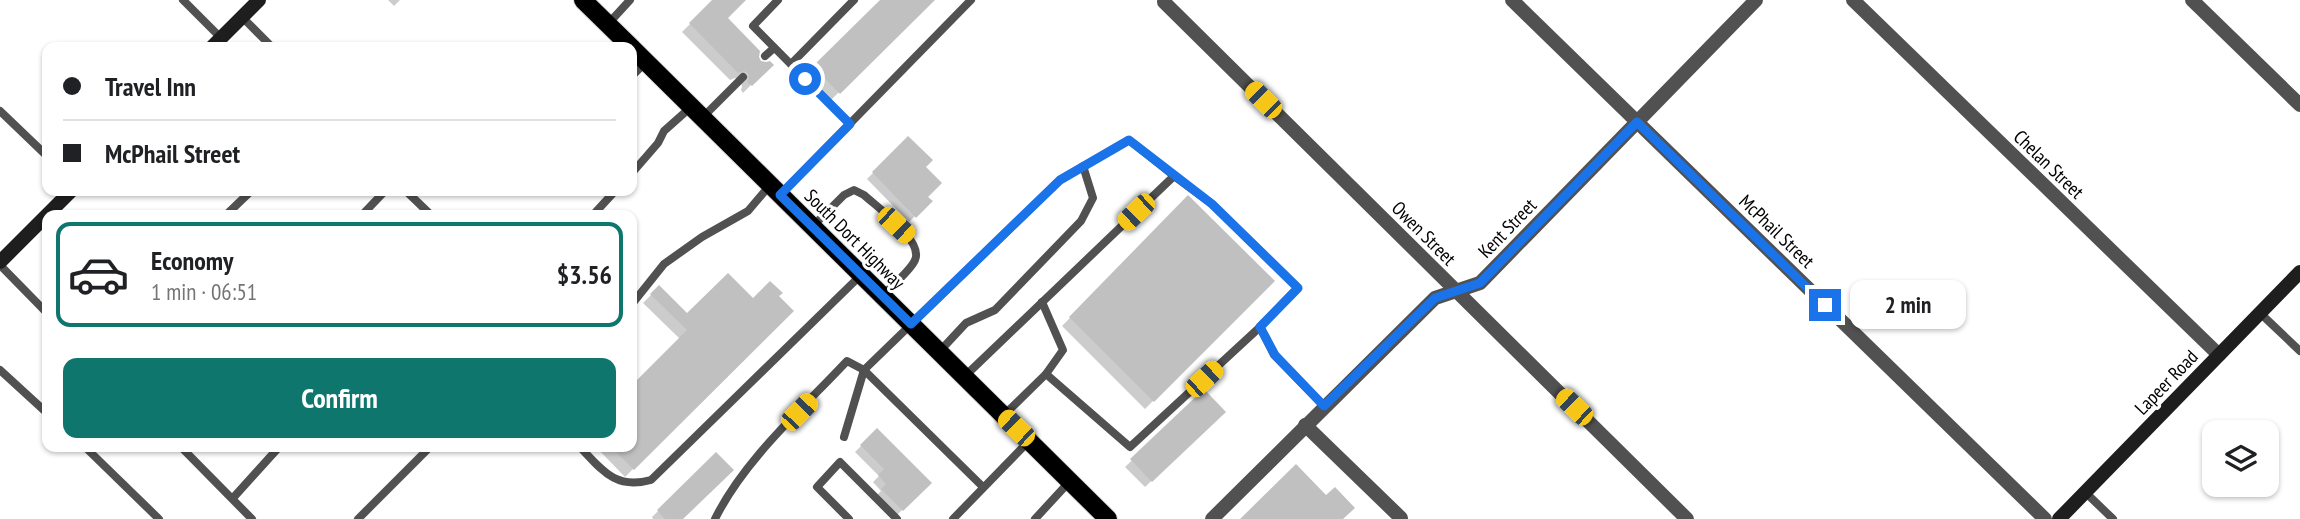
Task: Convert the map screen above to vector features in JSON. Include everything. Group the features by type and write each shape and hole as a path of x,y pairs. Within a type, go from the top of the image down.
{"main road":[{"path":"218,42 259,0"},
{"name":"South Dort Highway","path":"583,0 625,42"},
{"name":"South Dort Highway","path":"637,54 1108,519"},
{"path":"53,210 66,196"},
{"path":"0,264 42,221"},
{"name":"Lapeer Road","path":"2059,519 2300,272"}],"street":[{"name":"McPhail Street","path":"1511,0 2045,519"},
{"name":"Kent Street","path":"1212,519 1435,298 1480,283 1756,0"},
{"name":"Chelan Street","path":"1853,0 2219,355"},
{"path":"2192,0 2300,105"},
{"name":"Owen Street","path":"1164,2 1688,519"},
{"path":"1305,425 1401,518"}],"lane":[{"path":"183,0 216,42"},
{"path":"608,24 629,0"},
{"path":"778,0 753,26 850,124"},
{"path":"790,64 854,0"},
{"path":"637,298 664,264 702,237 748,211 850,124 971,0"},
{"path":"242,17 267,42"},
{"path":"765,56 774,48"},
{"path":"637,71 646,62"},
{"path":"637,167 659,143 664,131 697,112 743,77"},
{"path":"0,111 42,151"},
{"path":"844,437 864,370 1060,180 1129,140 1212,204 1298,288 1260,327 1130,447 1046,374"},
{"path":"939,352 966,323 995,310 1081,221 1093,198 1083,166"},
{"path":"964,377 1174,176"},
{"path":"812,227 844,195 854,190 864,195 912,240 917,251 915,260 882,296"},
{"path":"231,210 246,196"},
{"path":"367,210 380,196"},
{"path":"411,196 426,210"},
{"path":"598,210 610,196"},
{"path":"0,264 42,308"},
{"path":"585,452 601,469 620,482 635,484 651,480 861,275"},
{"path":"1003,415 1046,374 1063,350 1042,302"},
{"path":"2260,313 2300,351"},
{"path":"1260,327 1275,355 1324,406"},
{"path":"715,519 724,500 767,446 847,361 864,370 983,487"},
{"path":"0,370 42,408"},
{"path":"953,519 1029,441"},
{"path":"90,452 159,519"},
{"path":"186,452 252,519"},
{"path":"233,498 275,452"},
{"path":"358,519 425,452"},
{"path":"849,519 817,487 840,462 897,519"},
{"path":"1035,519 1070,481"},
{"path":"2085,492 2113,519"}],"building":[{"path":"712,0 746,0 728,18 760,51 761,61 770,61 774,65 752,86 747,82 748,73 738,73 689,23"},
{"path":"880,0 935,0 840,94 813,66"},
{"path":"908,136 933,160 926,167 942,183 928,197 933,201 916,218 872,172"},
{"path":"1188,195 1275,281 1154,402 1069,317"},
{"path":"728,273 753,298 770,281 783,293 779,296 794,311 634,470 616,452 637,452 637,380 687,330 650,294 659,285 687,313"},
{"path":"1204,389 1226,412 1152,482 1130,459"},
{"path":"877,428 932,483 903,511 881,489 886,484 878,475 884,469 860,445"},
{"path":"716,452 734,470 683,519 665,519 657,510"},
{"path":"1296,464 1326,495 1335,487 1355,508 1343,519 1240,519"}],"route":[{"path":"805,79 850,124 780,195 911,324 1060,180 1129,140 1212,204 1298,288 1260,327 1275,355 1324,406 1435,298 1480,283 1637,122 1825,305"}]}
